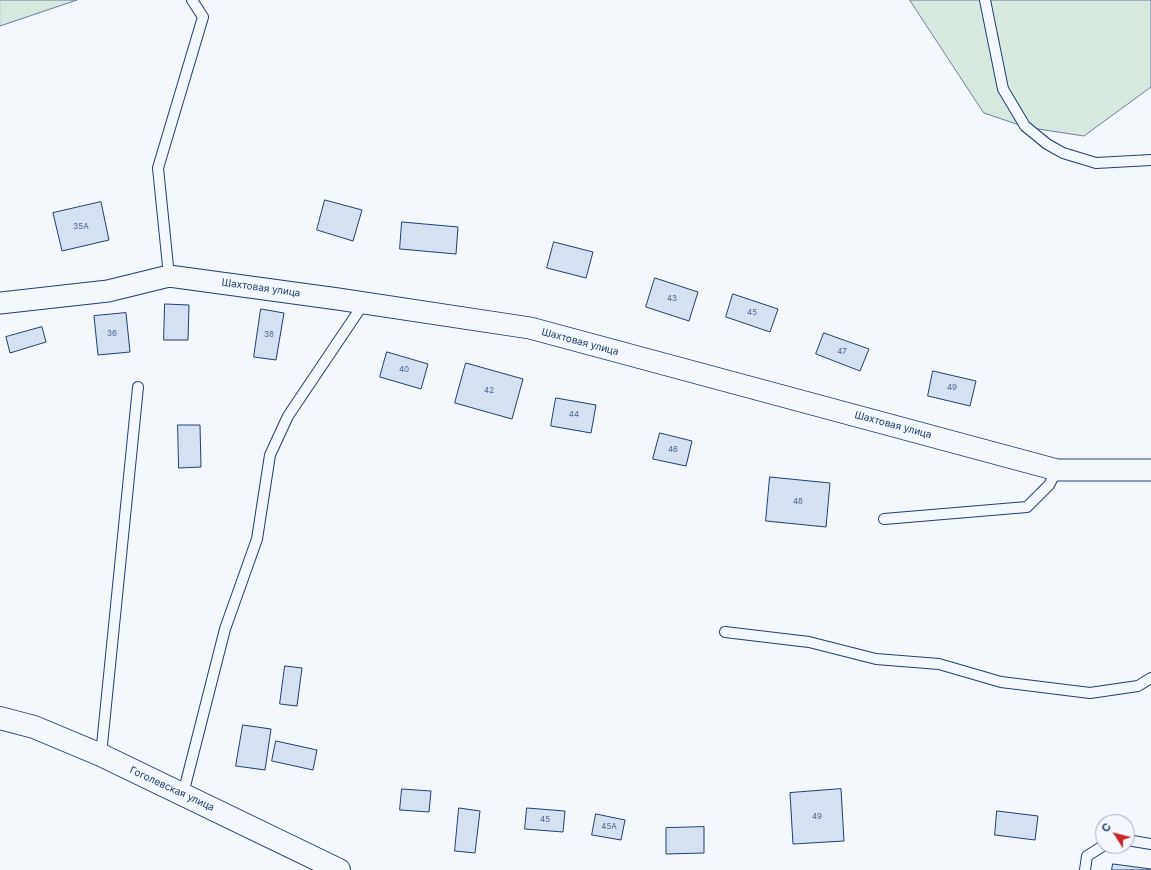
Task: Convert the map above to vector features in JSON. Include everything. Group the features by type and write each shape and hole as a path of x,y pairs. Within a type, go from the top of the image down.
{"main road":[{"name":"Гоголевская улица","path":"0,718 34,727 101,755 340,870"}],"street":[{"name":"Шахтовая улица","path":"0,303 108,291 169,276 364,303 530,328 1057,470 1151,470"}],"lane":[{"path":"169,276 158,168 203,17 192,0"},
{"path":"985,0 1004,89 1025,126 1047,144 1063,153 1096,163 1151,160"},
{"path":"183,794 224,630 257,539 270,455 288,416 364,303"},
{"path":"101,755 138,387"},
{"path":"884,519 1027,507 1049,485 1057,470"},
{"path":"725,632 809,642 876,659 940,664 1001,682 1090,693 1138,686 1151,678"},
{"path":"1135,841 1151,844"},
{"path":"1085,870 1087,856 1095,851"}],"shaded area":[{"path":"0,0 77,0 0,26"},
{"path":"910,0 1151,0 1151,87 1084,136 1025,127 984,113"}],"building":[{"path":"325,200 362,210 353,241 317,230"},
{"path":"101,202 109,240 62,251 53,213"},
{"path":"402,222 458,227 456,254 400,249"},
{"path":"554,242 593,252 586,278 547,268"},
{"path":"655,278 698,292 689,321 646,307"},
{"path":"733,294 778,309 770,332 726,317"},
{"path":"165,304 189,305 188,340 164,340"},
{"path":"261,309 284,313 276,360 254,357"},
{"path":"126,313 130,352 98,355 94,316"},
{"path":"42,327 46,342 10,353 6,337"},
{"path":"824,333 869,349 860,371 816,354"},
{"path":"387,352 428,364 421,389 380,377"},
{"path":"466,363 523,379 512,419 455,403"},
{"path":"933,371 976,381 970,406 928,396"},
{"path":"556,398 596,405 591,433 551,426"},
{"path":"178,425 200,425 201,467 179,468"},
{"path":"660,433 692,441 686,466 653,459"},
{"path":"770,477 830,483 826,527 766,521"},
{"path":"285,666 302,668 297,706 280,704"},
{"path":"243,725 271,729 265,770 236,766"},
{"path":"276,741 317,750 313,770 272,761"},
{"path":"402,789 431,791 429,812 400,810"},
{"path":"841,789 844,841 793,844 790,793"},
{"path":"459,808 480,811 475,853 455,851"},
{"path":"527,808 565,811 563,832 525,829"},
{"path":"997,811 1038,816 1035,840 995,835"},
{"path":"596,814 625,820 621,840 592,835"},
{"path":"704,827 704,853 666,854 666,828"},
{"path":"1113,864 1151,869 1151,870 1112,870"}]}
